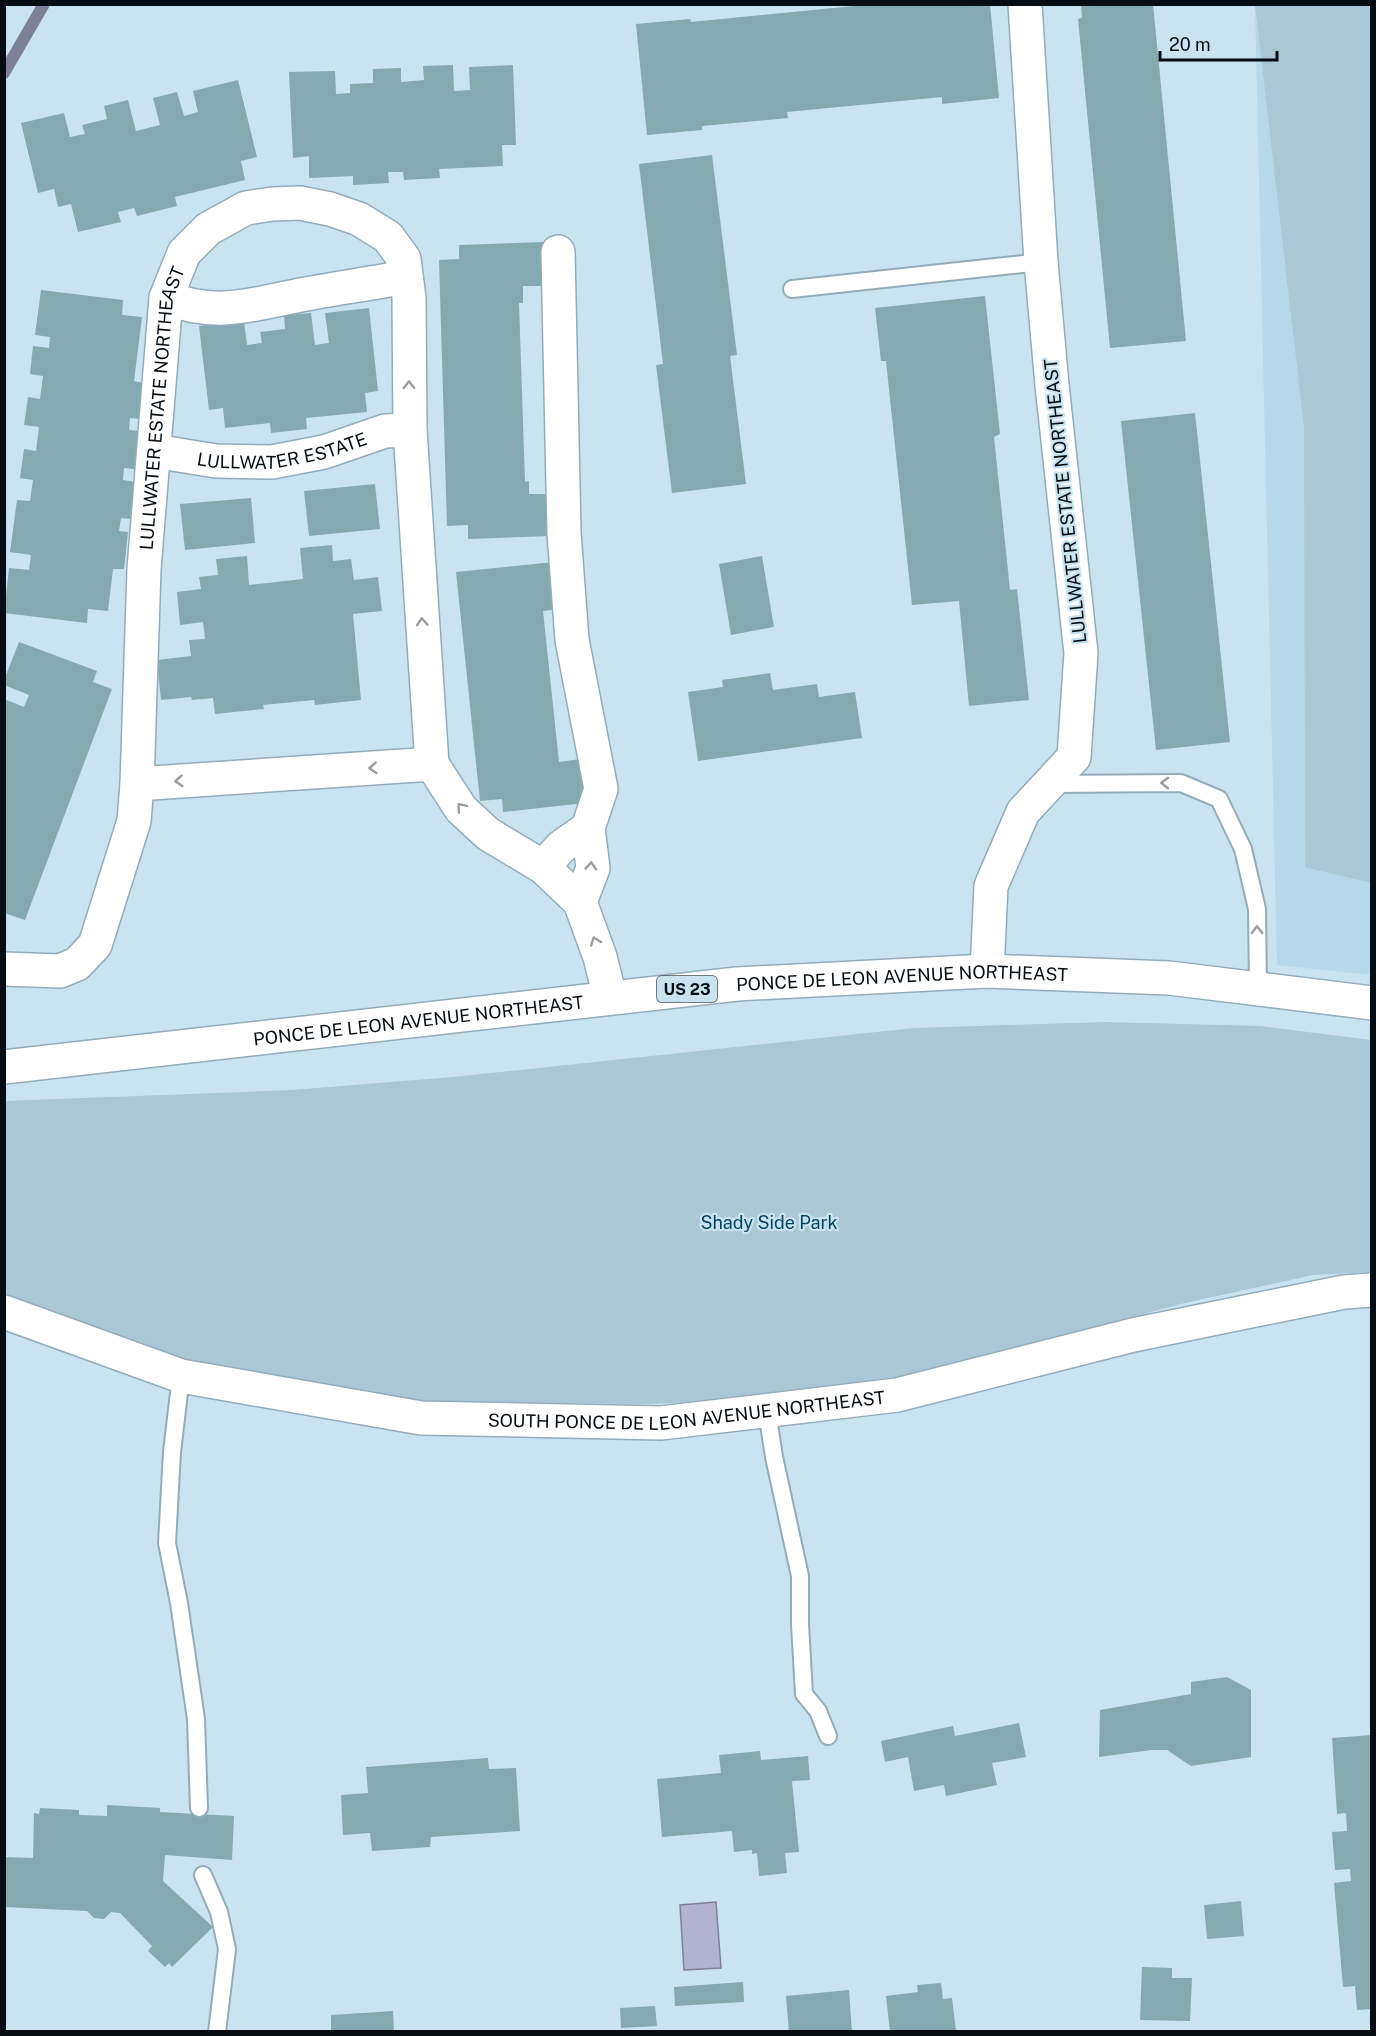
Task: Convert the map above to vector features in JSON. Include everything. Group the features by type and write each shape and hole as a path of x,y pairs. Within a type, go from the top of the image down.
{"main road":[{"name":"LULLWATER ESTATE NORTHEAST","path":"987,970 991,886 1023,812 1074,757 1081,653 1041,262 1025,4"},
{"name":"LULLWATER ESTATE NORTHEAST","path":"4,969 60,970 77,964 95,945 134,821 144,569 166,298 184,254 208,229 246,208 300,203 330,209 359,219 388,237 404,259 409,297 410,430 432,764 461,809 488,834 543,867 580,902 600,957 610,997"},
{"path":"558,252 564,533 572,640 601,789 588,828 593,868 580,902"},
{"path":"166,298 199,308 248,307 305,294 406,277"},
{"name":"LULLWATER ESTATE","path":"154,451 216,461 272,462 324,452 385,431 410,430"},
{"path":"137,784 432,764"},
{"path":"543,867 561,847 588,828"},
{"name":"PONCE DE LEON AVENUE NORTHEAST","path":"4,1067 736,984 987,970 1168,978 1371,1003"},
{"name":"SOUTH PONCE DE LEON AVENUE NORTHEAST","path":"4,1311 181,1376 421,1418 661,1423 897,1395 1133,1335 1344,1292 1371,1290"}],"lane":[{"path":"792,289 1041,262"},
{"path":"1050,784 1181,783 1219,799 1243,849 1257,909 1258,988"},
{"path":"181,1376 172,1452 167,1543 179,1603 196,1719 199,1808"},
{"path":"767,1411 774,1457 800,1576 804,1694 818,1711 828,1736"},
{"path":"203,1875 219,1912 227,1949 217,2031"}],"shaded area":[{"path":"1255,5 1371,5 1371,975 1277,965"},
{"path":"716,1902 721,1968 684,1970 680,1905"}],"green space":[{"path":"1255,5 1371,5 1371,883 1305,867 1304,427"},
{"name":"Shady Side Park","path":"1106,1022 1260,1026 1371,1040 1371,1272 1313,1275 1185,1303 898,1380 788,1399 647,1404 407,1401 169,1360 5,1305 4,1101 292,1090 453,1077 914,1028"}],"building":[{"path":"874,4 990,4 999,98 942,104 942,97 787,112 788,118 702,126 702,130 647,135 636,24 690,19 691,22"},
{"path":"1081,4 1153,4 1186,341 1110,348 1078,19 1082,18"},
{"path":"453,65 454,91 470,90 469,67 513,65 516,145 502,145 503,166 439,169 440,178 404,180 403,172 388,172 389,183 353,185 353,176 309,178 309,156 293,158 289,72 335,71 336,94 350,93 350,84 373,83 373,69 401,68 401,82 424,80 423,66"},
{"path":"238,80 257,157 241,161 245,180 175,197 177,206 137,216 134,208 118,212 121,222 78,232 71,204 58,207 54,189 38,193 21,123 64,113 70,137 85,134 82,125 107,119 104,106 128,100 136,131 160,125 153,98 177,92 184,116 198,112 193,91"},
{"path":"712,155 737,355 730,356 746,484 672,493 656,365 663,364 639,164"},
{"path":"543,242 544,286 523,286 523,303 519,303 525,482 529,481 529,494 550,494 551,536 468,539 468,525 447,526 439,260 459,259 459,245"},
{"path":"41,290 123,300 122,315 142,317 134,381 144,383 140,419 130,418 129,430 139,431 134,469 124,468 123,480 135,482 131,519 121,518 119,531 128,532 124,569 113,569 108,611 88,609 87,623 4,613 9,568 29,570 31,555 10,552 17,500 30,501 33,480 20,478 24,449 36,451 39,427 24,425 28,397 40,399 43,376 30,374 33,346 49,348 50,337 35,335"},
{"path":"985,296 1000,434 994,437 1010,590 1017,589 1029,700 969,706 959,601 912,605 886,361 881,361 875,308"},
{"path":"369,308 378,391 365,393 367,412 306,418 307,429 271,433 270,423 225,428 223,408 209,410 199,326 244,321 247,345 262,343 260,332 285,329 284,315 311,313 315,345 329,343 325,313"},
{"path":"1195,413 1230,742 1156,750 1121,421"},
{"path":"375,484 380,529 309,536 304,491"},
{"path":"251,498 255,543 185,550 180,504"},
{"path":"332,545 333,561 351,559 354,580 378,577 382,611 353,614 361,700 315,705 314,700 263,705 264,709 215,714 213,698 192,700 191,697 161,700 157,660 191,656 189,640 205,639 203,622 180,625 177,592 201,589 199,577 218,575 216,559 247,556 249,585 303,579 300,548"},
{"path":"762,556 774,627 731,635 719,564"},
{"path":"554,562 559,609 543,611 559,762 580,759 585,803 503,812 502,799 480,801 456,572"},
{"path":"19,642 97,671 93,682 112,689 25,920 4,913 4,699 24,707 29,695 4,685"},
{"path":"770,673 773,690 817,684 819,697 855,692 862,738 698,761 688,692 723,687 722,680"},
{"path":"1227,1677 1251,1690 1251,1757 1191,1766 1167,1750 1099,1757 1100,1710 1191,1694 1191,1682"},
{"path":"1019,1723 1026,1757 992,1763 997,1785 946,1796 944,1785 914,1791 908,1757 885,1762 881,1741 953,1726 955,1736"},
{"path":"1372,1735 1372,2009 1357,2010 1355,1986 1343,1987 1334,1883 1351,1881 1350,1869 1335,1870 1332,1832 1347,1831 1346,1813 1337,1814 1332,1738"},
{"path":"760,1751 761,1760 808,1756 810,1780 792,1781 799,1852 785,1853 787,1873 759,1876 757,1853 752,1854 752,1850 734,1852 732,1831 662,1837 657,1779 721,1773 719,1755"},
{"path":"488,1758 489,1769 516,1768 520,1831 431,1837 430,1847 372,1851 370,1833 343,1835 341,1795 368,1793 366,1767"},
{"path":"107,1805 160,1808 160,1812 234,1816 232,1860 165,1855 163,1881 213,1927 172,1967 169,1963 165,1967 148,1951 152,1946 120,1913 111,1912 104,1919 94,1918 87,1911 4,1907 4,1857 33,1858 34,1813 39,1814 40,1808 79,1810 79,1815 107,1816"},
{"path":"1241,1901 1244,1936 1207,1939 1204,1905"},
{"path":"1142,1967 1172,1968 1172,1978 1192,1978 1190,2021 1140,2020"},
{"path":"743,1982 744,2002 675,2006 674,1987"},
{"path":"941,1983 943,1999 952,1998 956,2031 890,2032 886,1996 918,1992 917,1985"},
{"path":"849,1990 852,2032 789,2032 786,1996"},
{"path":"655,2006 657,2026 621,2028 620,2008"},
{"path":"393,2011 394,2032 331,2032 331,2015"}],"waterway":[{"path":"4,73 44,4"}]}
